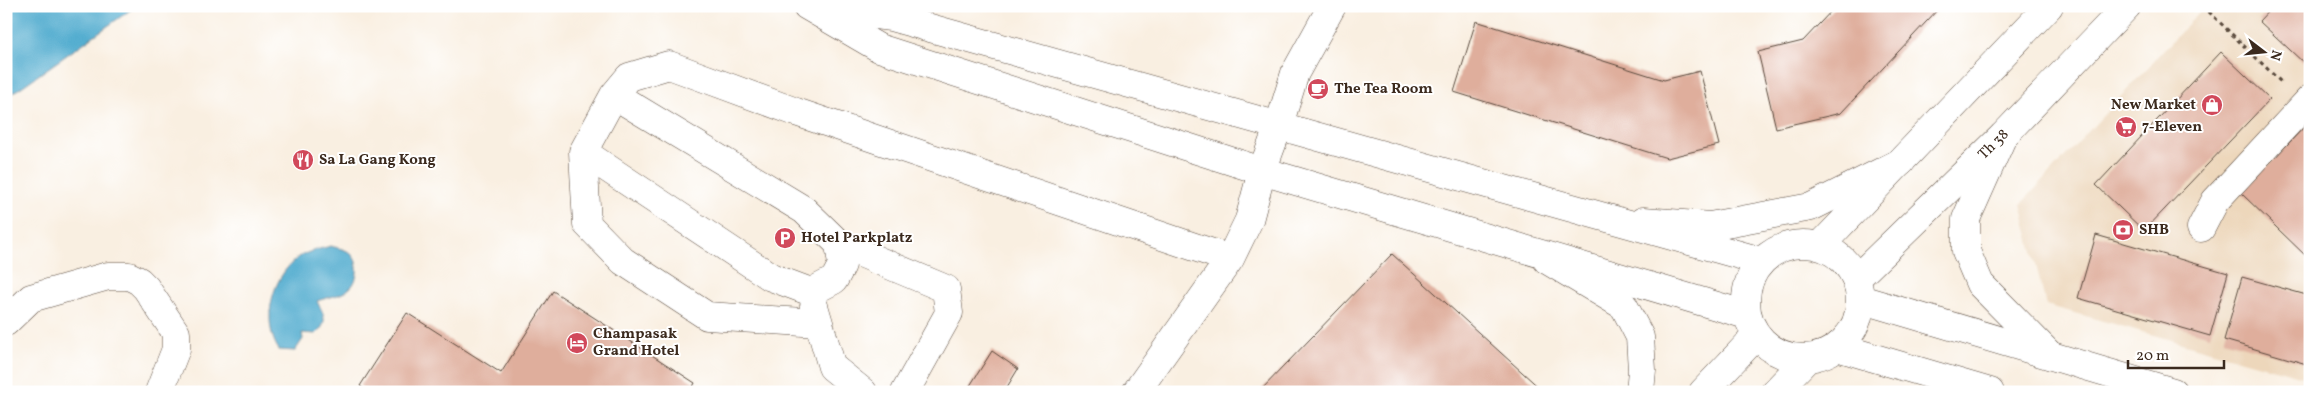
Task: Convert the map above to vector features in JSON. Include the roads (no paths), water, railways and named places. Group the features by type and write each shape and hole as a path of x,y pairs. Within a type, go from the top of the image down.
{"main road":[{"path":"1136,392 1230,259 1249,220 1262,171 1279,126 1295,73 1332,6"},
{"path":"1820,245 2049,6"},
{"name":"Th 38","path":"1858,289 2127,6"},
{"path":"808,7 891,17 1761,261"},
{"path":"808,7 879,48 1262,171 1533,252 1752,325"},
{"path":"819,323 707,316 623,261 587,224 583,152 614,95 629,78 669,65 796,112 1230,259"},
{"path":"614,95 804,210 839,244 946,289 949,313 904,392"},
{"path":"2201,228 2215,201 2307,102"},
{"path":"2003,136 1966,219 1966,251 1980,284 2050,355"},
{"path":"583,152 771,277 811,292 834,280 842,265 839,244"},
{"path":"1611,219 1710,226 1765,217 1810,207 1901,162"},
{"path":"1775,392 1807,359 1837,347 1855,326 1858,289 1840,256 1820,245 1789,245 1761,261 1747,285 1752,325 1771,349 1789,357 1807,359"},
{"path":"1533,252 1624,306 1640,337 1642,370 1640,392"},
{"path":"6,322 31,298 108,276 129,276 139,281 146,288 176,332 176,349 159,392"},
{"path":"1858,289 2050,355 2174,392"},
{"path":"811,292 832,367 863,392"},
{"path":"1703,392 1752,325"},
{"path":"1837,347 1990,392"}],"water":[{"path":"6,6 136,6 6,98"},
{"path":"331,246 346,250 353,256 357,265 357,276 353,285 343,293 317,301 322,310 324,322 316,334 302,333 303,339 295,351 279,350 271,327 270,314 272,300 282,276 289,265 299,257"}],"place":[{"name":"The Tea Room","path":"1318,89"},
{"name":"New Market","path":"2212,105"},
{"name":"7-Eleven","path":"2126,127"},
{"name":"Sa La Gang Kong","path":"303,160"},
{"name":"SHB","path":"2123,230"},
{"name":"Hotel Parkplatz","path":"785,238"},
{"name":"Champasak Grand Hotel","path":"577,343"}]}
